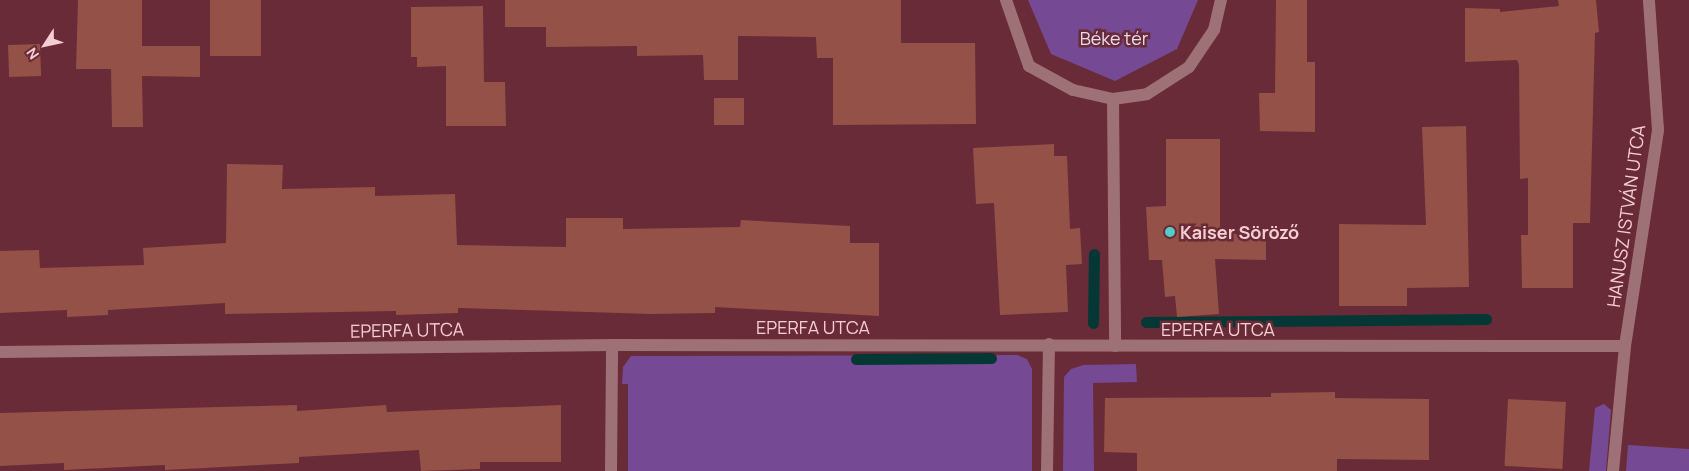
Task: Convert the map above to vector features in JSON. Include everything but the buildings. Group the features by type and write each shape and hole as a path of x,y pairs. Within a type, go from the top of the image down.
{"street":[{"path":"1006,0 1029,66 1073,90 1113,99 1147,94 1189,67 1214,30 1221,0"},
{"name":"HANUSZ ISTVÁN UTCA","path":"1613,471 1625,346 1658,130 1649,0"},
{"path":"1113,99 1115,346"},
{"path":"1047,471 1049,344"},
{"path":"611,471 612,345"},
{"name":"EPERFA UTCA","path":"0,352 612,345 1625,346"}],"green space":[{"name":"Béke tér","path":"1028,0 1198,0 1177,49 1115,81 1051,54"},
{"path":"1017,355 1027,359 1032,369 1032,471 628,471 628,384 622,384 623,367 631,356"},
{"path":"1136,364 1137,382 1093,383 1094,471 1063,471 1064,377 1071,369 1083,365"},
{"path":"1604,404 1611,410 1606,471 1589,471 1595,408"},
{"path":"1628,445 1689,449 1689,471 1626,471"}],"waterway":[{"path":"1093,323 1094,254"},
{"path":"1146,322 1486,319"},
{"path":"856,359 991,358"}],"place":[{"name":"Kaiser Söröző","path":"1170,232"}]}
